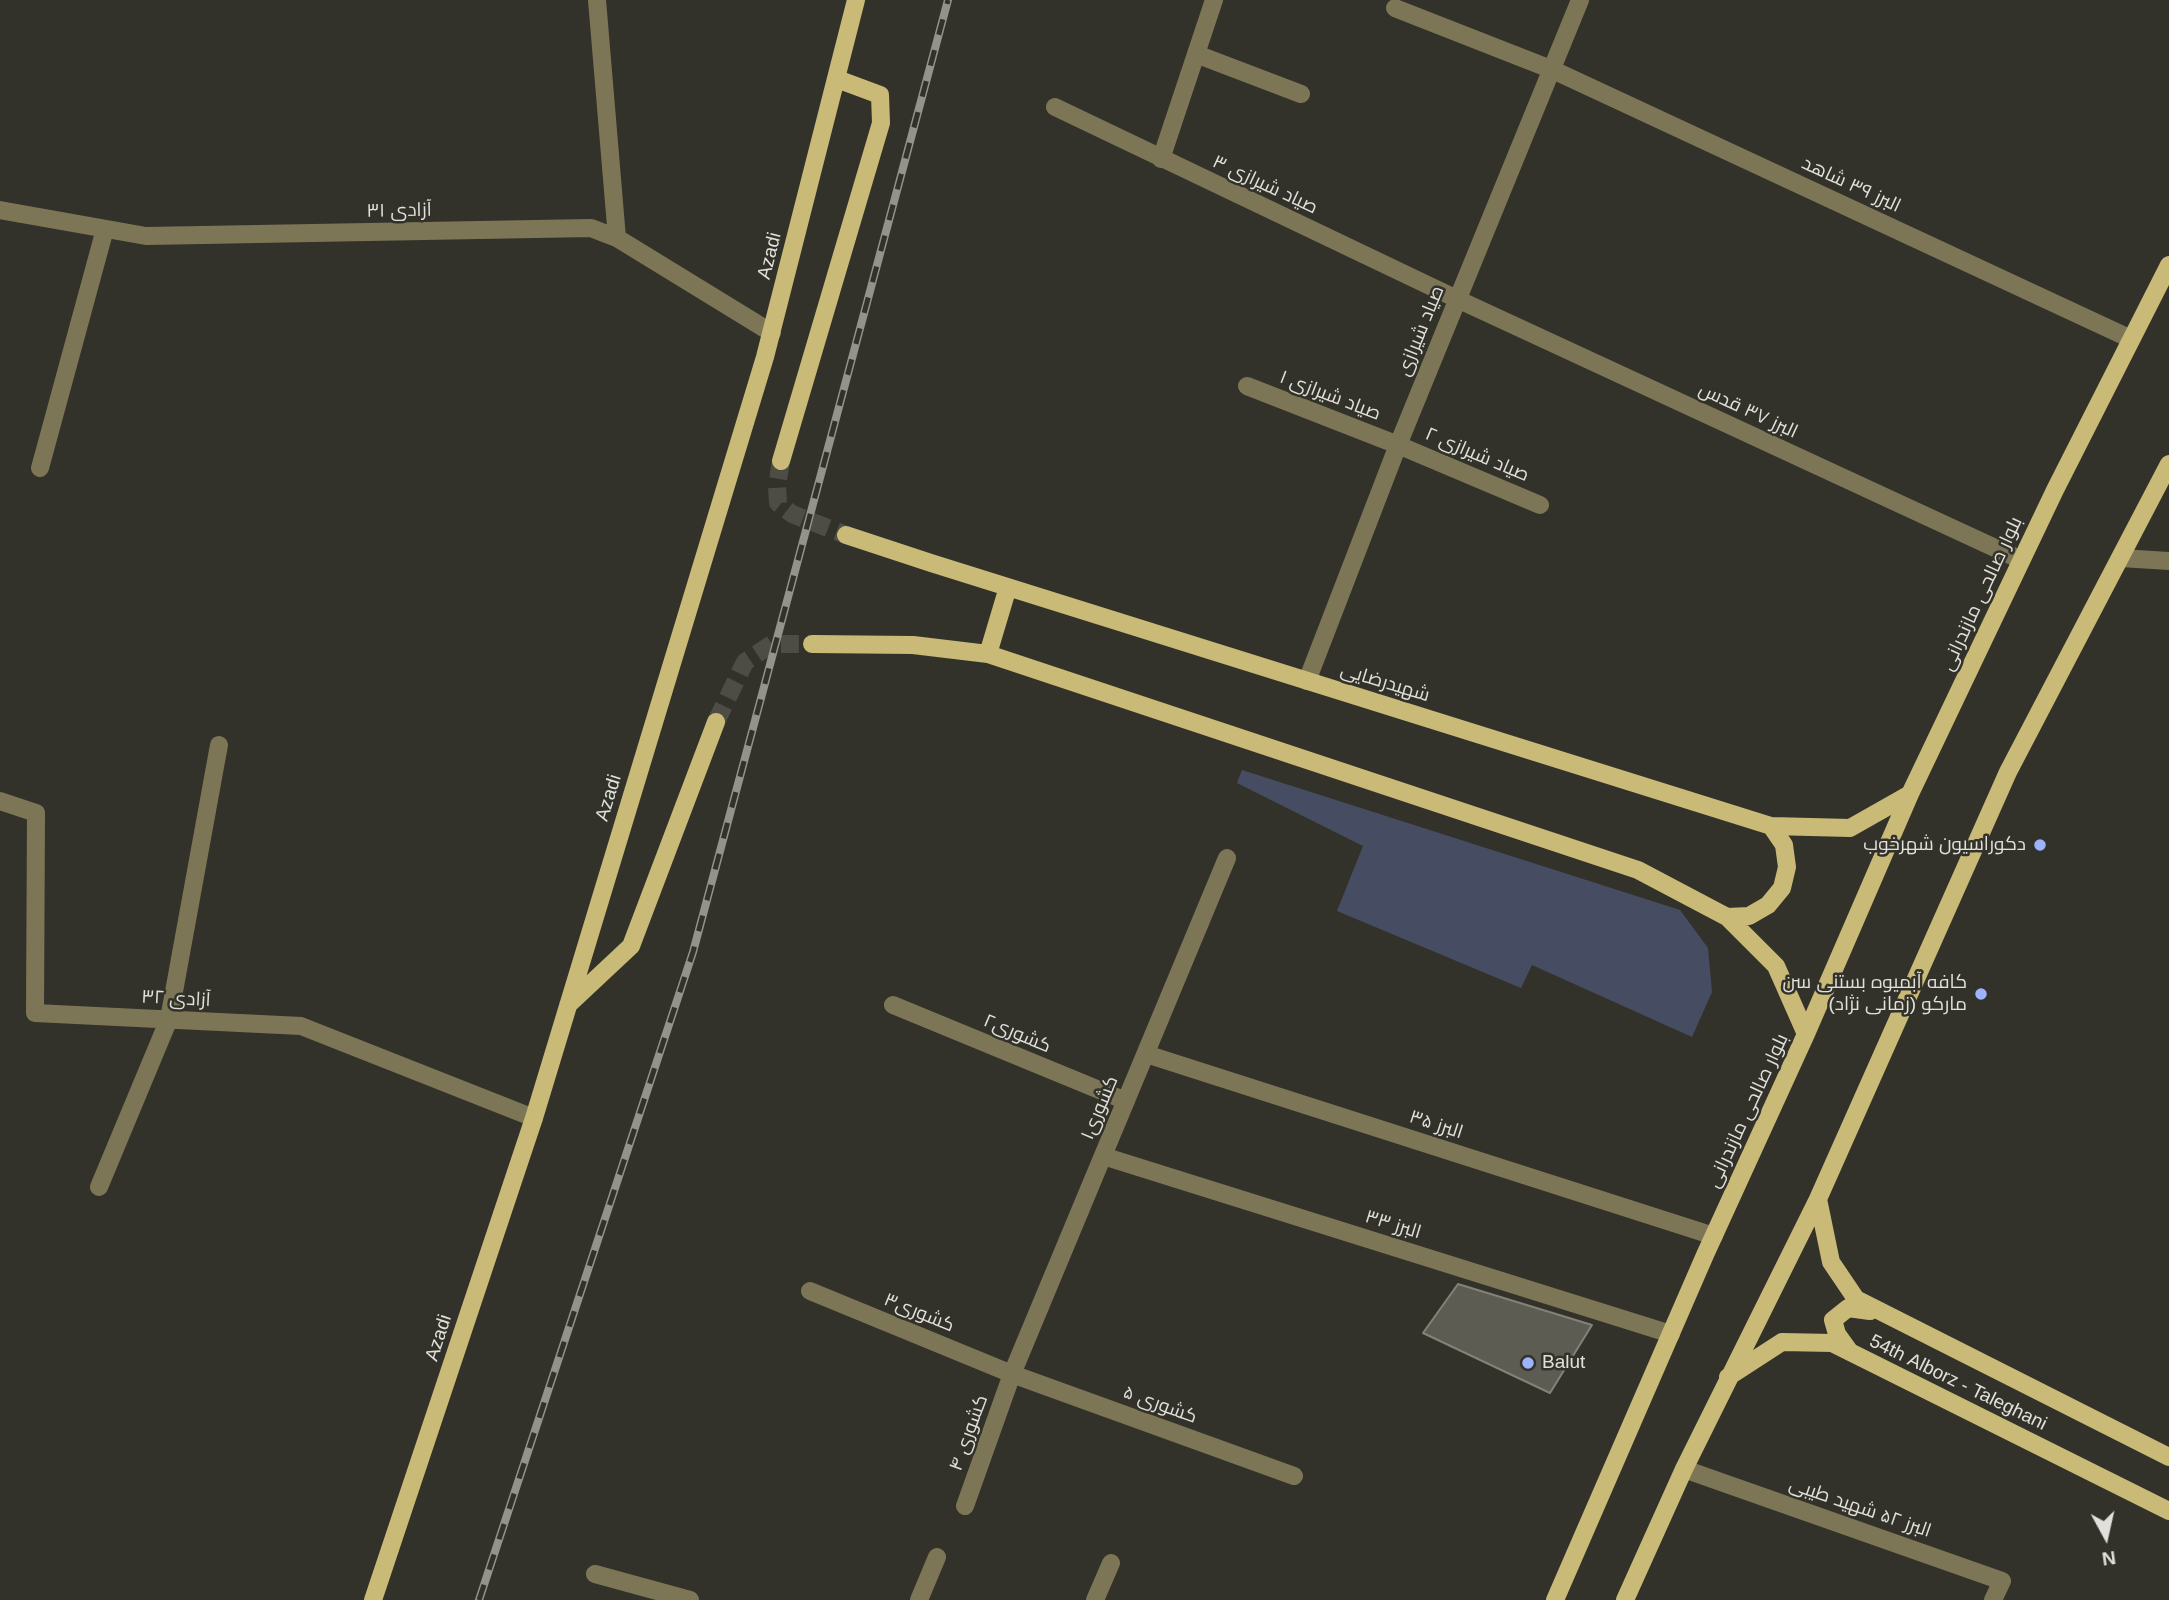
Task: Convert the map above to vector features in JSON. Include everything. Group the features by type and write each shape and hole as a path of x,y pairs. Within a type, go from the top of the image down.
{"main road":[{"name":"Azadi","path":"373,1600 534,1118 772,333 856,0"},
{"path":"781,461 881,123 880,96 836,79"},
{"name":"بلوار صالحی مازندرانی","path":"1555,1600 1910,794 2021,560 2169,265"},
{"path":"1625,1600 1728,1377 1818,1199 2008,772 2167,472"},
{"name":"شهیدرضایی","path":"846,535 1771,826 1850,828 1910,794"},
{"path":"988,654 1008,587"},
{"path":"812,644 913,645 988,654 1638,870 1727,918 1776,966 1806,1034"},
{"path":"568,1004 631,946 716,722"},
{"path":"1727,918 1749,916 1768,905 1782,888 1787,867 1783,845 1771,826"},
{"name":"54th Alborz - Taleghani","path":"1818,1199 1830,1262 1856,1299 2169,1457"},
{"path":"1851,1353 1838,1334 1833,1320 1848,1308 1880,1312"},
{"name":"54th Alborz - Taleghani","path":"1728,1377 1782,1342 1832,1343 2169,1511"}],"street":[{"path":"597,0 617,238"},
{"path":"1161,159 1214,0"},
{"name":"صیاد شیرازی","path":"1307,681 1398,445 1580,0"},
{"name":"البرز ۳۹ شاهد","path":"1395,8 1553,70 2131,339"},
{"path":"1196,54 1301,94"},
{"name":"صیاد شیرازی ۳","path":"1055,107 1457,299"},
{"name":"آزادی ۳۱","path":"0,209 146,236 591,228 617,238 772,333"},
{"path":"40,468 105,229"},
{"name":"البرز ۳۷ قدس","path":"1457,299 2021,560"},
{"name":"صیاد شیرازی ۱","path":"1247,386 1398,445"},
{"name":"صیاد شیرازی ۲","path":"1398,445 1540,505"},
{"path":"2121,558 2169,561"},
{"path":"99,1187 169,1019 219,745"},
{"name":"آزادی ۳۲","path":"0,801 36,813 35,1013 301,1026 534,1118"},
{"name":"کشوری۱","path":"1012,1374 1227,858"},
{"name":"کشوری۲","path":"893,1005 1126,1101"},
{"name":"البرز ۳۵","path":"1146,1054 1714,1236"},
{"name":"البرز ۳۳","path":"1103,1156 1671,1334"},
{"name":"کشوری۳","path":"810,1292 1012,1374"},
{"name":"کشوری ۵","path":"1012,1374 1294,1476"},
{"name":"کشوری ۴","path":"965,1506 1012,1374"},
{"name":"البرز ۵۲ شهید طیبی","path":"1684,1469 2002,1581 1993,1600"},
{"path":"919,1600 937,1556"},
{"path":"1096,1600 1111,1563"},
{"path":"595,1574 690,1600"}],"shaded area":[{"path":"1242,770 1680,910 1708,948 1712,992 1692,1037 1532,965 1521,988 1337,911 1363,846 1237,783"}],"building":[{"name":"Balut","path":"1458,1284 1592,1325 1550,1393 1423,1333"}],"tunnel":[{"path":"781,461 777,486 778,503 792,514 846,535"},
{"path":"716,722 745,662 772,644 812,644"}],"railway":[{"path":"479,1600 693,952 948,0"}],"place":[{"name":"دکوراسیون شهرخوب","path":"2040,845"},
{"name":"کافه آبمیوه بستنی سن مارکو (زمانی نژاد)","path":"1981,994"},
{"name":"Balut","path":"1528,1363"}]}
